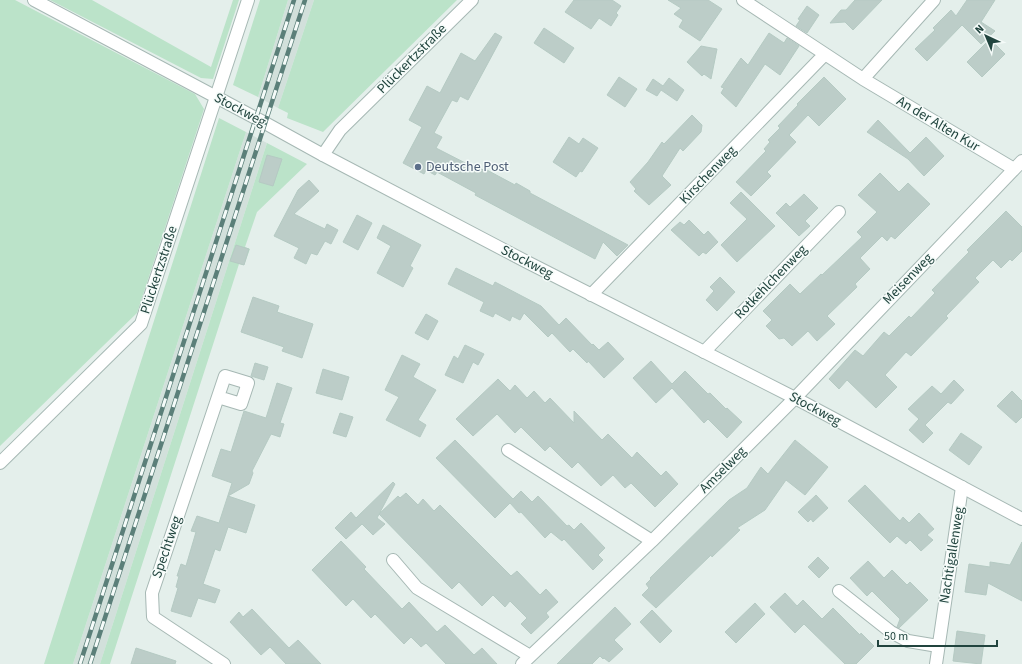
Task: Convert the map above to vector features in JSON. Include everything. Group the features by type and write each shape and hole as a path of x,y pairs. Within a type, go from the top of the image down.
{"street":[{"name":"Stockweg","path":"34,0 323,155 591,295 795,398 962,487 1020,515"},
{"name":"Plückertzstraße","path":"0,463 141,324 248,0"},
{"name":"Plückertzstraße","path":"323,155 340,130 472,0"},
{"name":"An der Alten Kur","path":"743,0 863,79 1018,165"},
{"path":"863,79 934,0"},
{"name":"Kirschenweg","path":"591,295 825,54"},
{"name":"Meisenweg","path":"795,398 1018,165"},
{"name":"Rotkehlchenweg","path":"704,352 839,212"},
{"name":"Spechtweg","path":"218,397 152,593 153,617 224,664"},
{"name":"Amselweg","path":"393,560 417,588 526,660 652,541 795,398"},
{"path":"508,450 652,541"},
{"name":"Nachtigallenweg","path":"936,664 962,487"},
{"path":"839,591 891,632 908,641 938,646"}],"shaded area":[{"path":"288,0 314,0 278,108 258,97"},
{"path":"246,132 267,143 100,664 73,664"}],"green space":[{"path":"0,0 15,0 195,94 204,109 137,313 0,446"},
{"path":"50,0 92,0 211,67 233,0 239,0 213,79 201,78"},
{"path":"260,0 288,0 258,97 233,85"},
{"path":"314,0 457,0 323,132 287,118 288,113 278,108"},
{"path":"219,118 246,132 73,664 44,664"},
{"path":"267,143 307,164 257,212 245,247 250,249 244,265 239,264 110,664 100,664"}],"building":[{"path":"574,0 612,0 621,6 616,13 618,15 611,26 599,18 591,29 565,12"},
{"path":"668,0 708,0 722,9 700,41 679,27 683,20 674,14 681,8"},
{"path":"855,0 882,0 853,30 845,22 830,23 841,10 846,10"},
{"path":"967,0 995,0 981,22 995,31 981,44 962,25 927,61 915,49 935,30 933,28 951,10 956,16"},
{"path":"807,6 819,15 807,33 796,26 800,20 798,19"},
{"path":"544,28 574,48 564,63 534,43"},
{"path":"495,33 502,37 468,100 460,96 457,102 452,100 434,133 442,137 436,148 475,168 476,166 485,171 485,169 515,185 516,183 530,191 530,193 628,245 617,256 603,242 595,259 475,195 476,193 437,172 435,175 426,170 424,174 403,163 422,127 409,120 427,86 440,93 461,53 475,61"},
{"path":"769,33 784,43 787,38 799,46 780,75 765,64 736,107 721,93 724,88 721,87 741,58 748,65"},
{"path":"990,39 1005,54 982,77 967,62"},
{"path":"701,46 717,49 711,79 704,74 702,76 687,62"},
{"path":"619,77 637,89 625,107 607,95"},
{"path":"824,77 846,99 819,126 808,115 789,135 796,142 767,172 771,176 751,196 736,182 766,151 764,149 770,142 768,140 780,128 778,126 798,105 797,104"},
{"path":"669,78 684,90 677,101 661,90 657,96 646,90 653,79 663,86"},
{"path":"692,115 702,125 701,132 683,151 680,148 662,176 671,185 649,205 634,191 636,189 630,182 648,162 662,142 664,144"},
{"path":"878,120 910,153 926,137 944,156 924,176 908,159 867,132"},
{"path":"569,137 579,144 583,138 598,148 582,172 580,171 576,177 553,162"},
{"path":"267,155 282,159 273,186 259,182"},
{"path":"880,173 899,192 908,183 930,204 895,239 891,236 887,241 882,236 860,258 870,269 855,284 857,287 827,316 835,324 817,341 808,331 792,346 784,338 779,339 766,326 772,320 763,311 790,284 800,294 862,237 857,232 877,212 858,195"},
{"path":"309,180 319,191 294,214 325,229 327,224 338,230 331,244 325,241 317,255 311,253 306,264 294,258 299,248 274,236 298,190"},
{"path":"741,192 775,226 737,262 721,245 747,219 730,203"},
{"path":"804,194 818,208 805,221 810,226 799,236 776,213 786,203 790,207"},
{"path":"1006,211 1022,227 1022,251 1012,261 1010,259 1001,268 993,260 975,278 979,282 946,316 948,318 911,356 906,352 885,375 897,387 876,408 847,380 839,389 829,379 855,350 863,356 884,332 889,336 909,316 911,318 935,293 932,290 969,252 967,250"},
{"path":"357,215 372,223 358,250 343,242"},
{"path":"689,220 704,235 708,231 718,242 706,254 703,252 699,256 671,230 680,222 684,225"},
{"path":"383,225 421,245 410,266 413,268 403,287 377,273 391,246 377,238"},
{"path":"236,245 249,249 244,265 230,261"},
{"path":"456,268 493,286 495,282 541,306 559,325 566,318 592,345 593,344 599,350 608,342 624,359 604,378 588,361 587,363 573,349 570,352 552,333 548,337 524,313 520,320 512,316 510,321 495,313 493,317 480,311 484,302 448,284"},
{"path":"720,277 735,292 717,311 706,300 714,291 710,287"},
{"path":"253,297 279,306 277,312 313,324 302,358 282,351 284,347 241,332"},
{"path":"426,314 438,321 428,340 415,333"},
{"path":"465,345 484,354 478,365 473,362 463,383 445,375 454,356 458,359"},
{"path":"402,355 420,364 413,377 436,390 418,420 426,425 420,437 386,420 399,397 385,390"},
{"path":"651,361 672,384 685,371 708,394 710,393 742,422 727,438 708,419 704,423 672,388 656,403 633,378"},
{"path":"255,363 268,367 264,380 251,376"},
{"path":"323,369 349,377 342,400 316,393"},
{"path":"498,379 510,391 515,385 527,398 534,391 545,403 550,398 574,423 574,411 602,440 608,434 632,458 637,452 661,476 666,471 678,484 655,507 631,483 625,488 613,475 601,486 578,462 572,468 550,446 545,451 521,427 515,433 497,414 473,436 456,419"},
{"path":"954,380 964,390 951,404 948,402 925,425 933,433 923,443 909,430 919,419 908,409 932,386 941,394"},
{"path":"277,383 292,388 280,423 284,424 280,437 271,434 252,471 253,473 249,484 228,496 255,505 246,533 228,527 220,551 215,549 203,584 220,590 215,603 198,598 191,617 171,611 178,588 176,587 179,576 177,576 181,564 186,566 196,532 191,531 197,516 219,523 232,483 212,476 221,449 231,452 244,411 266,418"},
{"path":"1012,391 1022,401 1022,417 1016,423 997,406"},
{"path":"340,413 353,417 346,437 333,433"},
{"path":"961,433 982,447 969,465 949,450"},
{"path":"455,440 513,499 521,491 532,502 538,496 567,526 569,525 574,530 581,523 605,548 598,555 603,560 593,570 564,539 562,541 551,532 545,538 521,512 519,513 510,503 495,518 436,458"},
{"path":"795,440 828,467 805,495 786,480 765,510 737,528 740,530 712,557 711,555 656,608 642,595 649,588 646,584 651,579 650,578 729,500 747,488 761,467 768,474"},
{"path":"393,482 395,484 377,518 385,524 373,535 362,524 346,539 335,528 351,512 356,518"},
{"path":"865,485 900,521 903,517 909,523 919,513 934,529 927,535 933,540 921,551 910,540 906,544 897,536 890,543 848,501"},
{"path":"406,493 418,505 423,499 434,511 440,505 511,576 517,571 540,595 546,589 558,602 546,613 549,617 531,634 521,624 527,618 510,601 505,607 493,595 482,606 459,582 452,589 379,514 398,496 400,498"},
{"path":"816,495 828,508 813,522 811,519 808,522 798,512"},
{"path":"341,541 366,567 364,569 402,609 409,602 437,632 445,625 474,655 482,648 497,664 446,664 426,643 421,647 411,637 404,644 375,614 371,618 353,599 346,606 312,570"},
{"path":"1022,542 1022,601 988,583 986,595 965,592 969,564 990,567 990,562 1010,565"},
{"path":"818,557 829,568 819,578 808,567"},
{"path":"868,561 884,578 892,570 907,585 910,582 928,600 899,628 897,627 900,619 872,591 867,596 850,578"},
{"path":"785,593 797,606 803,600 822,619 833,608 860,635 861,633 874,646 856,664 845,664 804,624 795,633 770,607"},
{"path":"755,603 765,614 736,643 725,632"},
{"path":"615,607 631,624 614,640 623,649 609,662 600,656 592,664 557,664"},
{"path":"252,609 289,648 298,640 321,664 286,664 270,647 261,655 230,622 239,612 243,617"},
{"path":"652,610 672,631 660,643 640,622"},
{"path":"957,631 985,635 981,664 953,661"},
{"path":"136,648 176,661 175,664 131,664"}],"railway":[{"path":"80,664 294,0"},
{"path":"90,664 305,0"}],"place":[{"name":"Deutsche Post","path":"418,167"}]}
